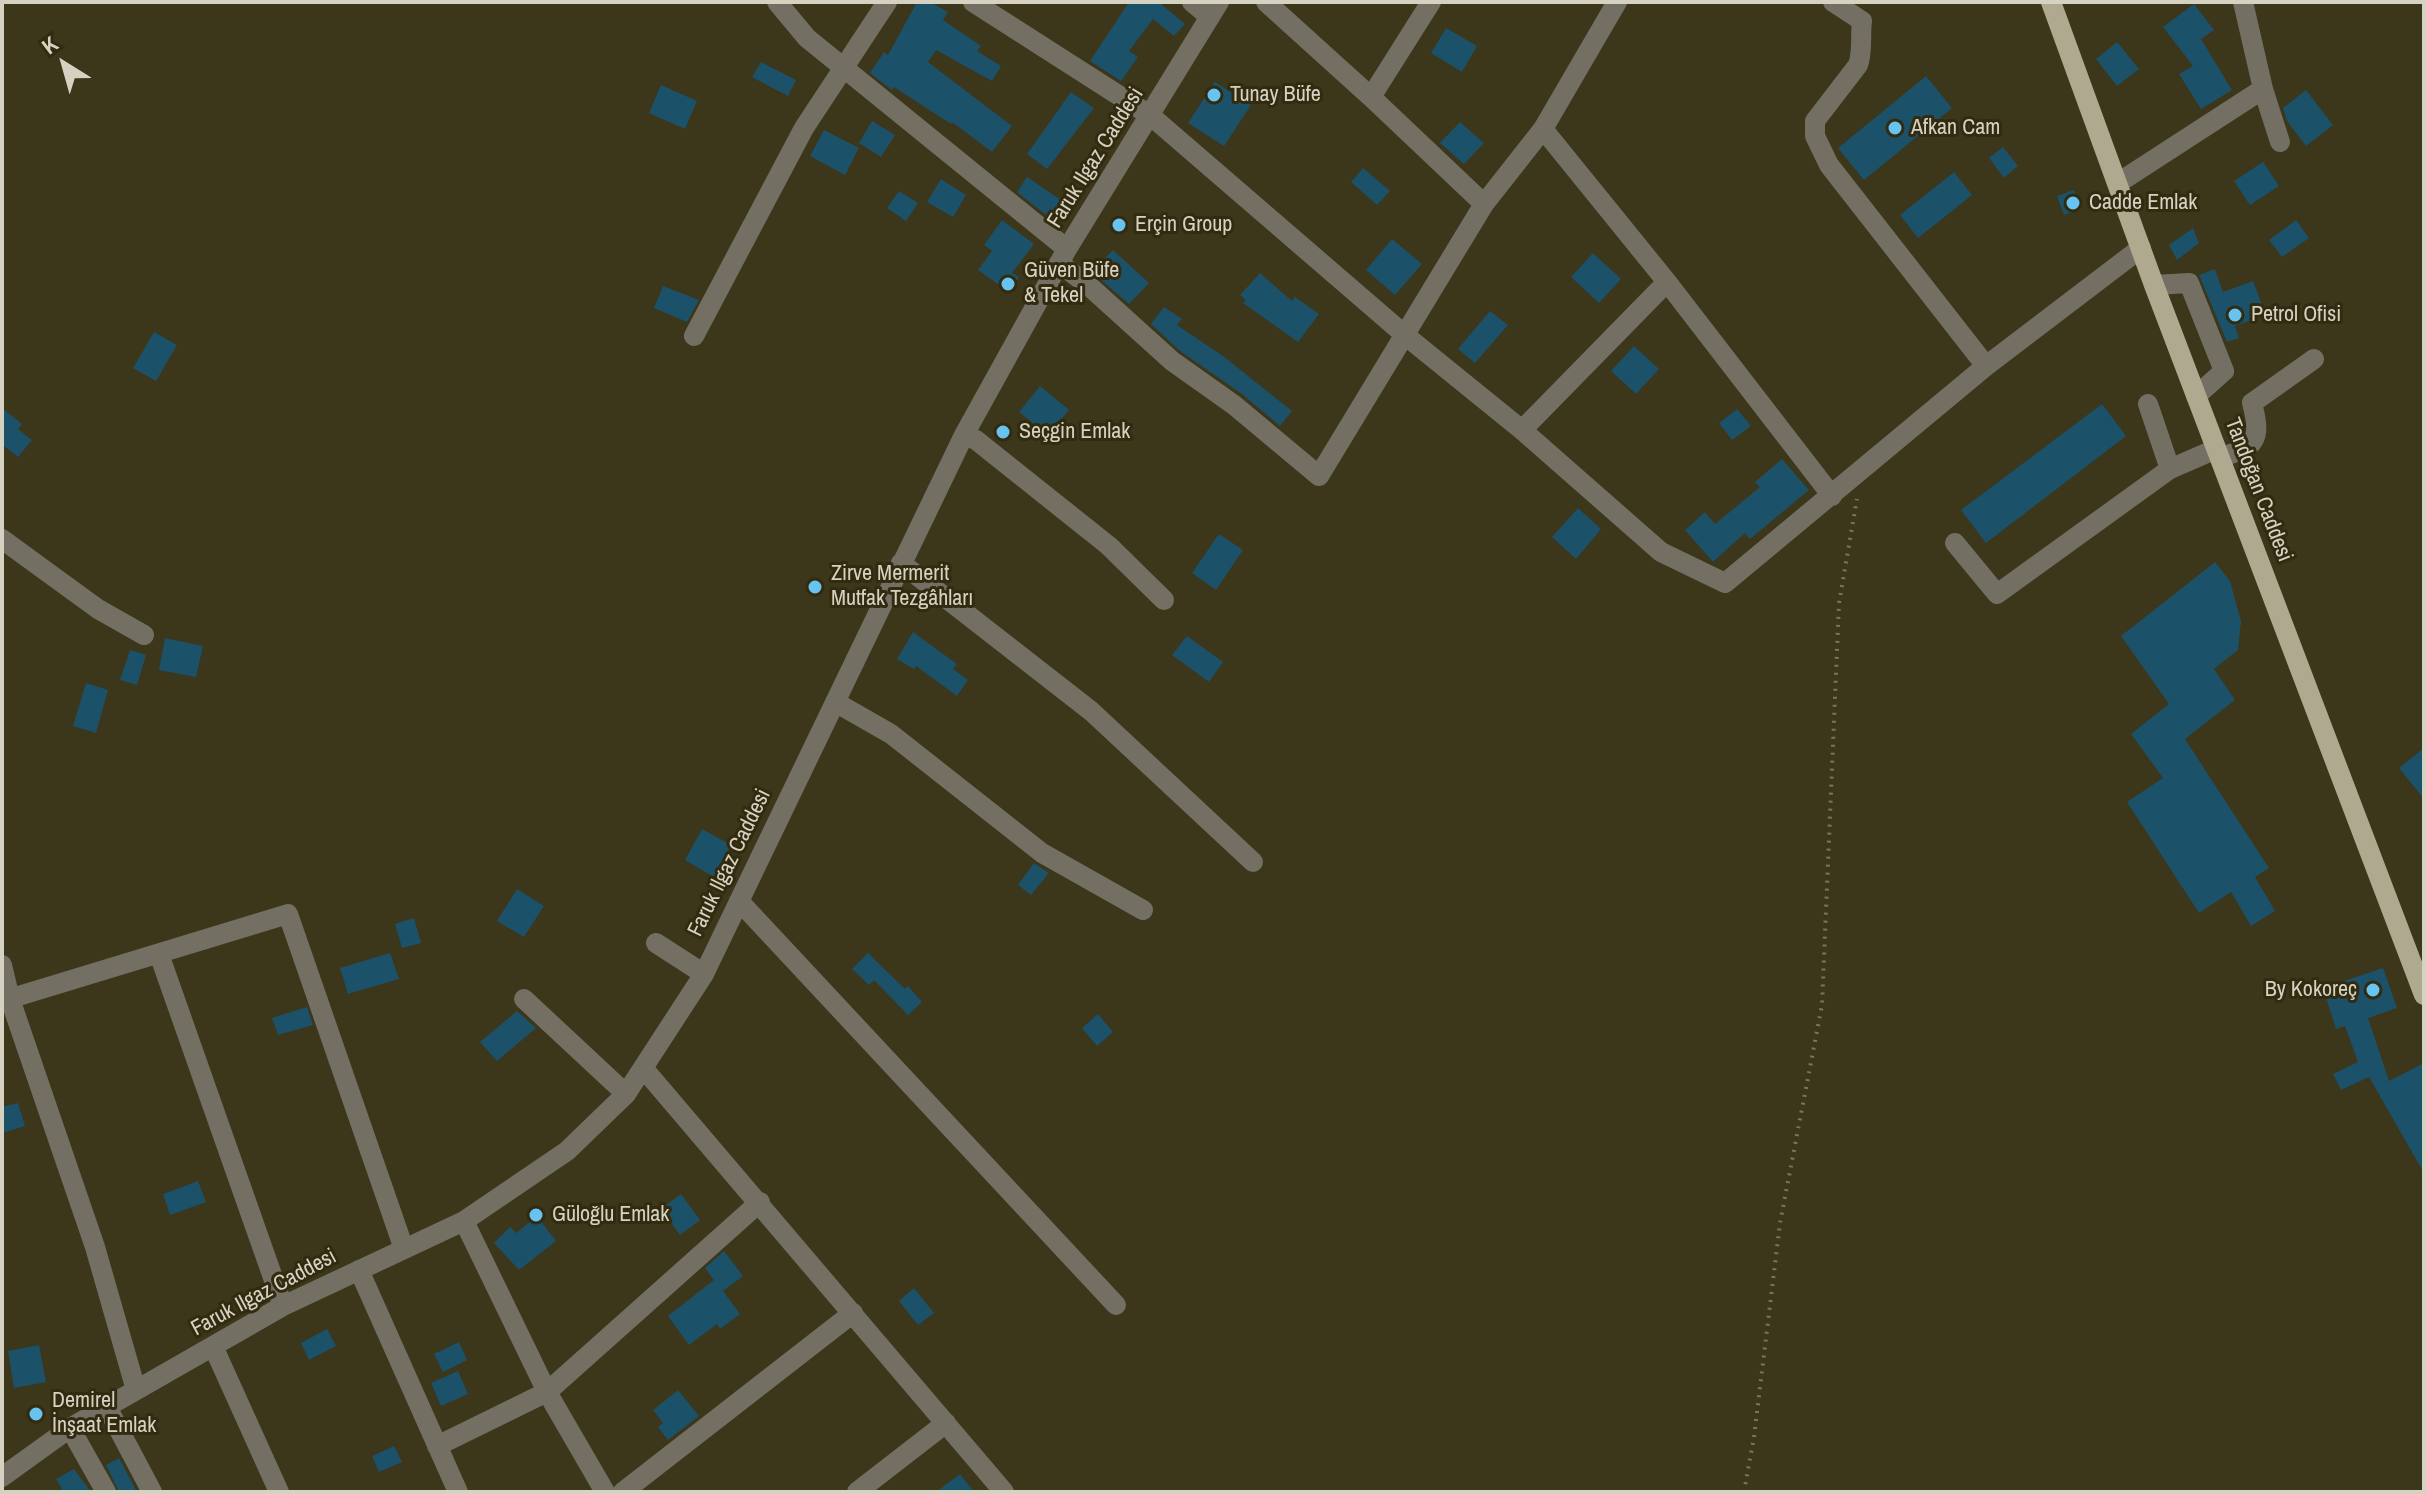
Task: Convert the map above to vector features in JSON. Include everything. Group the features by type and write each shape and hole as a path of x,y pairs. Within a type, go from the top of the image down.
{"main road":[{"name":"Tandoğan Caddesi","path":"2051,2 2154,285 2424,995"}],"street":[{"path":"777,2 807,38 1063,256 1088,285 1172,361 1234,405 1319,476 1484,204 1543,129 1617,2"},
{"path":"694,336 804,128 887,2"},
{"path":"973,2 1151,116 1406,336 1522,430 1661,552 1725,583 1986,366 2141,248"},
{"path":"1000,21 1011,2"},
{"path":"1192,2 1215,9"},
{"path":"1266,2 1484,204"},
{"path":"1371,97 1431,2"},
{"path":"1833,2 1862,21 1858,43 1861,56 1858,65 1815,121 1815,136 1829,165 1986,366"},
{"path":"2243,2 2263,89 2280,142"},
{"name":"Faruk Ilgaz Caddesi","path":"4,1469 283,1306 464,1221 567,1151 626,1094 704,974 964,435 1063,256 1215,9"},
{"path":"2118,183 2263,89"},
{"path":"1543,129 1667,282 1832,496"},
{"path":"1522,430 1667,282"},
{"path":"2154,285 2189,283 2224,371 2196,396"},
{"path":"1955,543 1997,594 2170,469 2218,453 2244,451 2254,442 2258,425 2252,403 2314,359"},
{"path":"2148,404 2170,469"},
{"path":"964,435 976,440 1109,546 1164,600"},
{"path":"2,539 98,609 144,635"},
{"path":"901,563 1091,711 1253,862"},
{"path":"835,702 891,734 1042,853 1143,910"},
{"path":"739,901 1116,1305"},
{"path":"6,1000 288,914 404,1249"},
{"path":"656,943 704,974"},
{"path":"159,954 283,1306"},
{"path":"2,965 6,1000 95,1247 136,1390"},
{"path":"524,999 626,1094"},
{"path":"644,1069 1004,1492"},
{"path":"437,1446 547,1392 760,1202"},
{"path":"464,1221 547,1392 605,1492"},
{"path":"359,1270 458,1492"},
{"path":"623,1492 853,1313"},
{"path":"213,1346 279,1492"},
{"path":"107,1407 152,1492"},
{"path":"857,1492 946,1423"},
{"path":"70,1428 106,1492"}],"path":[{"path":"1744,1492 1754,1437 1780,1223 1822,1005 1839,603 1862,470"}],"building":[{"path":"917,2 930,2 948,12 943,20 981,46 977,51 1001,66 992,81 936,50 928,62 1012,126 992,152 952,122 894,87 892,90 870,73 884,52 888,55"},
{"path":"1129,2 1165,2 1162,5 1185,24 1174,36 1153,19 1129,51 1138,57 1121,81 1090,61"},
{"path":"2194,4 2214,30 2201,39 2232,90 2201,109 2179,74 2193,66 2163,27"},
{"path":"1446,28 1477,46 1462,72 1431,53"},
{"path":"2117,42 2139,69 2117,86 2096,59"},
{"path":"761,62 796,80 788,96 752,77"},
{"name":"Afkan Cam","path":"1926,76 1952,108 1864,180 1838,148"},
{"path":"1215,82 1251,105 1224,146 1188,123"},
{"path":"661,85 697,101 685,129 649,113"},
{"path":"2306,90 2333,125 2306,146 2287,121 2283,108"},
{"path":"1071,92 1094,108 1047,169 1027,154"},
{"path":"872,121 895,135 881,157 859,143"},
{"path":"1460,122 1484,143 1464,164 1440,143"},
{"path":"824,130 859,148 845,175 810,156"},
{"path":"2003,147 2018,166 2004,178 1989,158"},
{"path":"2263,162 2279,186 2250,205 2234,181"},
{"path":"1363,168 1390,191 1377,205 1351,182"},
{"path":"1954,172 1972,195 1918,238 1900,215"},
{"path":"1027,177 1067,204 1055,222 1017,192"},
{"path":"941,179 966,195 953,217 927,202"},
{"path":"2074,190 2081,209 2064,215 2057,196"},
{"path":"899,191 918,203 906,221 887,208"},
{"path":"1002,220 1034,244 1012,273 1019,277 1009,292 978,270 992,251 984,245"},
{"path":"2296,220 2309,238 2282,257 2269,240"},
{"path":"2193,228 2199,243 2177,260 2169,245"},
{"path":"1392,239 1422,264 1395,295 1366,270"},
{"path":"1113,250 1149,283 1129,304 1092,272"},
{"path":"1593,253 1621,279 1599,303 1571,277"},
{"path":"2215,269 2223,292 2253,281 2266,315 2235,326 2239,338 2227,342 2199,275"},
{"path":"1260,273 1292,301 1295,297 1319,314 1298,342 1243,303 1246,300 1240,295"},
{"path":"663,286 699,300 687,322 654,308"},
{"path":"1164,307 1182,319 1177,325 1223,356 1292,411 1280,426 1242,394 1180,351 1151,324"},
{"path":"1490,311 1508,325 1475,363 1458,349"},
{"path":"154,332 177,345 156,381 133,368"},
{"path":"1634,346 1659,369 1636,394 1611,371"},
{"path":"1040,386 1069,410 1048,435 1019,412"},
{"path":"2102,404 2126,436 1986,543 1961,510"},
{"path":"2,408 22,424 18,429 32,440 18,457 4,446 2,449"},
{"path":"1737,409 1751,426 1732,440 1719,423"},
{"path":"1782,459 1809,490 1750,539 1745,533 1713,562 1685,530 1705,512 1715,524 1760,487 1755,482"},
{"path":"1578,508 1601,529 1576,559 1552,537"},
{"path":"1219,534 1243,550 1216,590 1192,573"},
{"path":"2215,562 2230,581 2241,621 2238,650 2214,669 2235,700 2185,739 2269,868 2255,877 2275,911 2251,926 2231,892 2199,913 2127,802 2163,778 2131,734 2169,704 2121,636"},
{"path":"913,632 957,664 953,669 968,680 957,696 916,666 914,669 897,659"},
{"path":"1187,636 1223,662 1209,682 1172,655"},
{"path":"165,638 203,646 196,677 159,670"},
{"path":"130,650 146,655 137,685 120,680"},
{"path":"86,683 108,690 96,733 73,726"},
{"path":"2424,748 2424,799 2399,768"},
{"path":"702,829 731,845 714,877 685,860"},
{"path":"1034,863 1049,873 1031,895 1018,885"},
{"path":"517,889 544,906 524,937 497,921"},
{"path":"414,918 421,943 402,948 395,924"},
{"path":"390,953 399,979 348,994 340,968"},
{"path":"868,953 905,989 908,986 922,1002 908,1015 874,980 869,985 852,969"},
{"path":"2383,968 2397,1008 2368,1018 2389,1081 2424,1063 2424,1173 2369,1077 2341,1090 2333,1074 2358,1062 2345,1026 2336,1029 2323,988"},
{"path":"307,1007 313,1025 278,1035 272,1018"},
{"path":"517,1011 536,1028 497,1061 480,1042"},
{"path":"1098,1014 1113,1032 1097,1046 1082,1028"},
{"path":"18,1103 25,1126 2,1133 2,1107"},
{"path":"198,1181 206,1202 170,1215 163,1194"},
{"path":"681,1194 700,1220 680,1235 661,1209"},
{"path":"537,1216 556,1241 519,1270 494,1243 510,1227 516,1233"},
{"path":"724,1251 743,1276 723,1291 740,1314 720,1329 717,1324 689,1345 668,1316 714,1280 705,1268"},
{"path":"914,1288 934,1313 918,1325 899,1301"},
{"path":"327,1329 336,1346 309,1360 301,1343"},
{"path":"459,1342 467,1360 443,1372 434,1354"},
{"path":"39,1345 46,1382 14,1388 8,1351"},
{"path":"458,1371 468,1394 441,1406 431,1383"},
{"path":"678,1390 699,1416 668,1440 658,1427 663,1423 653,1410"},
{"path":"394,1446 402,1462 379,1472 372,1456"},
{"path":"119,1458 137,1492 119,1492 106,1465"},
{"path":"74,1469 91,1492 56,1492 62,1489 56,1479"},
{"path":"960,1474 974,1492 936,1492"}],"place":[{"name":"Tunay Büfe","path":"1214,95"},
{"name":"Afkan Cam","path":"1895,128"},
{"name":"Cadde Emlak","path":"2073,203"},
{"name":"Erçin Group","path":"1119,225"},
{"name":"Güven Büfe & Tekel","path":"1008,284"},
{"name":"Petrol Ofisi","path":"2235,315"},
{"name":"Seçgin Emlak","path":"1003,432"},
{"name":"Zirve Mermerit Mutfak Tezgâhları","path":"815,587"},
{"name":"By Kokoreç","path":"2373,990"},
{"name":"Güloğlu Emlak","path":"536,1215"},
{"name":"Demirel İnşaat Emlak","path":"36,1414"}]}
